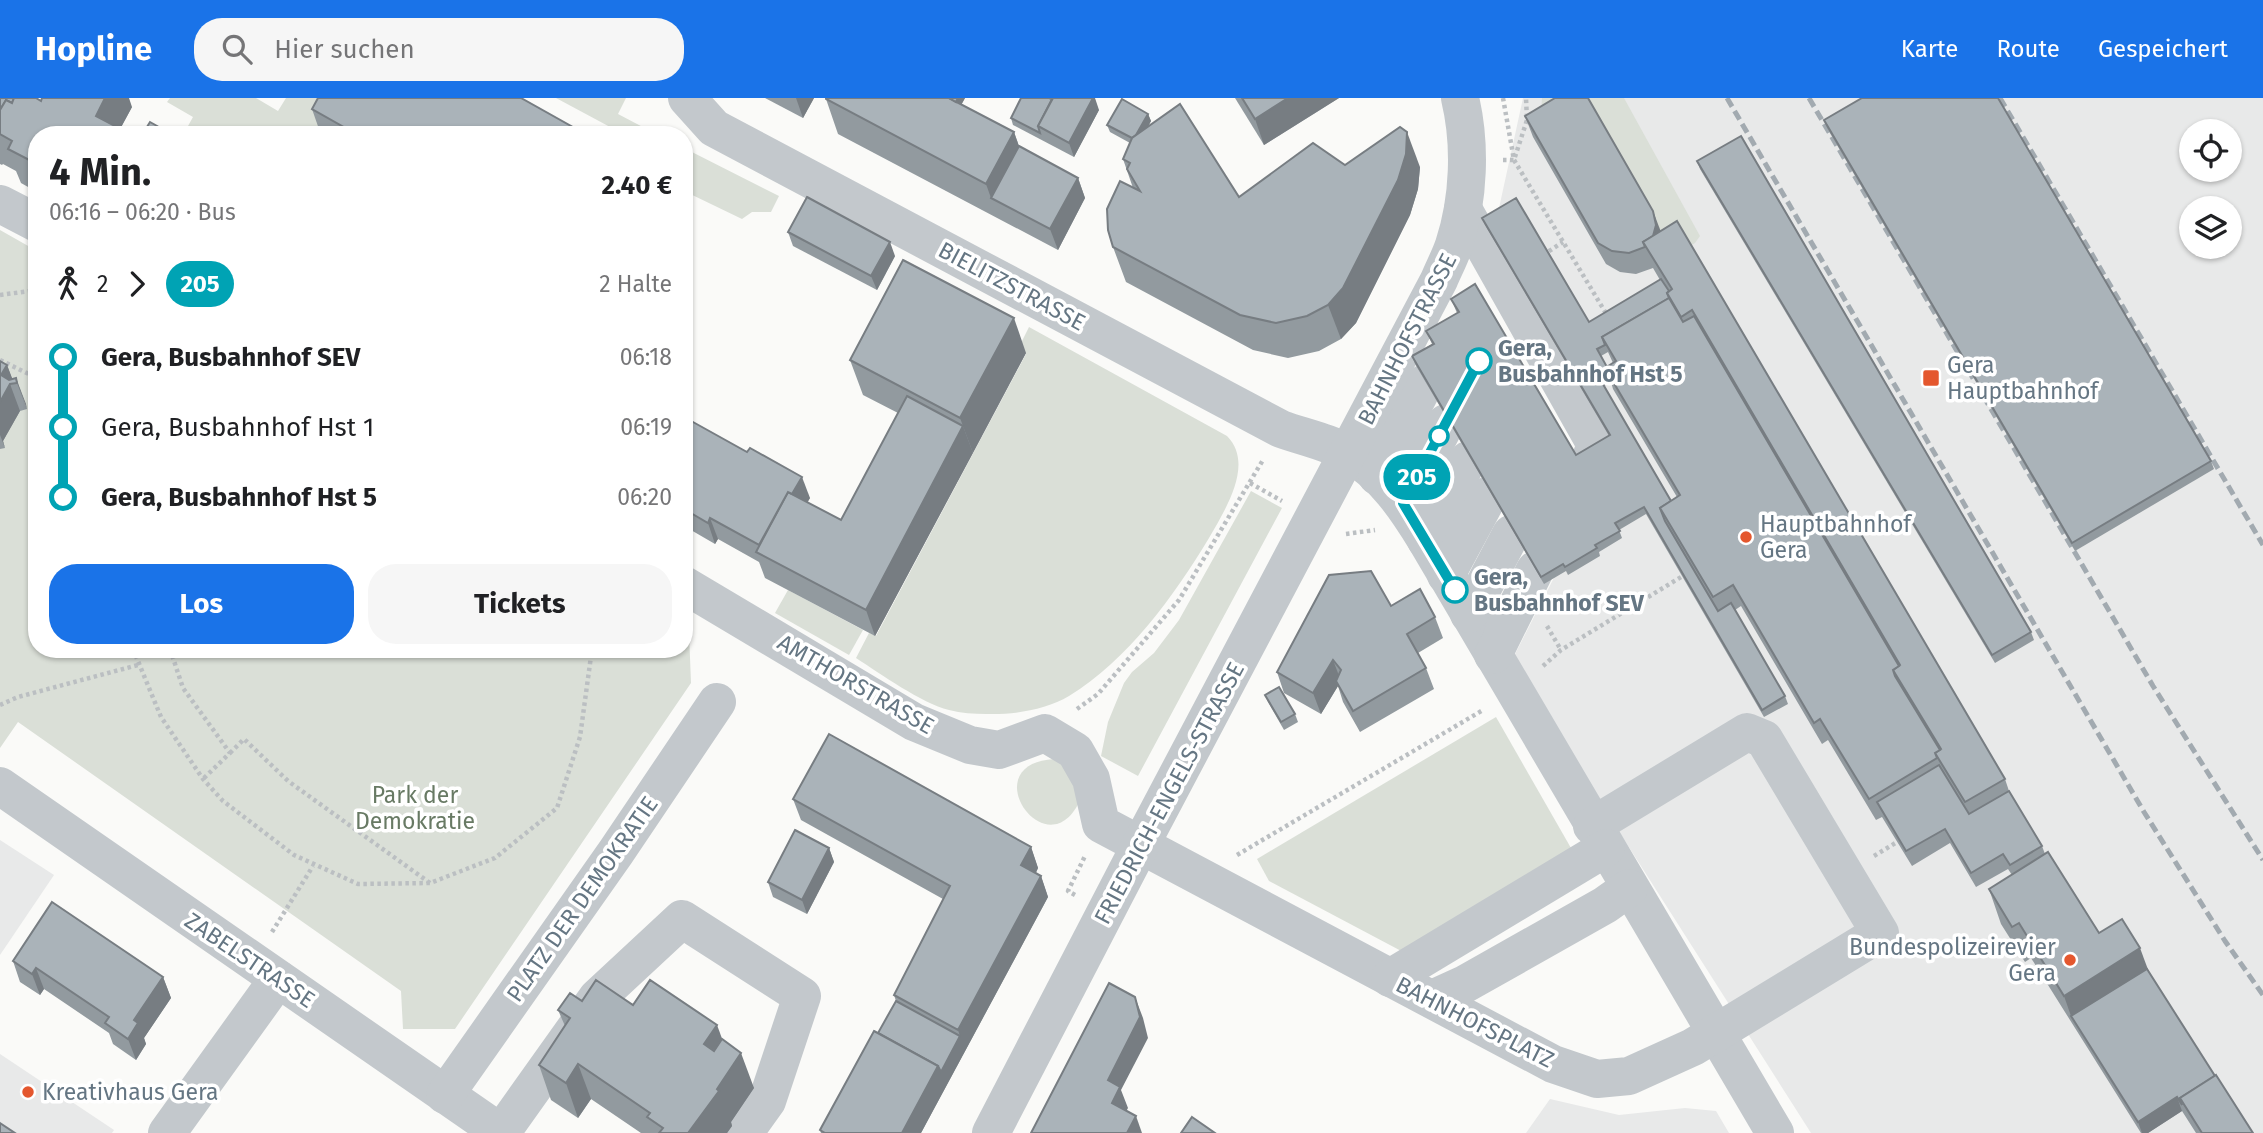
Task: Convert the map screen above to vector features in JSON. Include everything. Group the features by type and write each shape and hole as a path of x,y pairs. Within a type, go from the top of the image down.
{"street":[{"name":"BIELITZSTRASSE","path":"687,98 714,128 1376,478"},
{"name":"BAHNHOFSTRASSE","path":"1376,478 1439,280 1454,246 1463,209 1467,170 1464,116 1460,98"},
{"path":"0,204 28,218"},
{"path":"1463,209 1489,257 1544,377"},
{"path":"1470,295 1489,257"},
{"path":"1376,478 1424,383"},
{"path":"1376,478 1446,423"},
{"path":"1426,540 1468,460"},
{"path":"1376,478 1426,540 1775,1133"},
{"name":"FRIEDRICH-ENGELS-STRASSE","path":"991,1133 1140,846 1376,478"},
{"path":"1446,575 1489,495"},
{"path":"1469,614 1511,534"},
{"path":"1493,655 1535,570"},
{"name":"AMTHORSTRASSE","path":"693,590 915,722 970,745 999,750 1045,733"},
{"name":"PLATZ DER DEMOKRATIE","path":"445,1095 717,702"},
{"name":"BAHNHOFSPLATZ","path":"1140,846 1553,1064 1597,1079 1629,1076 1693,1047 1880,933 1764,739 1747,732 1599,837"},
{"path":"1045,733 1075,751 1091,779 1101,824 1140,846"},
{"name":"ZABELSTRASSE","path":"0,786 495,1131"},
{"path":"1390,978 1599,837"},
{"path":"1432,999 1465,984 1605,905 1629,888"},
{"path":"495,1131 597,999 682,919 802,996 767,1101 744,1133"},
{"path":"167,1133 265,970"}],"path":[{"path":"1503,98 1514,160 1613,326"},
{"path":"1525,98 1527,108"},
{"path":"0,295 28,291"},
{"path":"0,360 28,374"},
{"path":"1045,733 1098,694 1179,600 1281,429"},
{"path":"1680,564 1685,575"},
{"path":"1196,876 1220,865 1515,691 1561,650 1692,571"},
{"path":"136,658 161,717 203,779 223,801 294,855 313,866 358,884 430,883 495,858 556,808 580,737 592,658"},
{"path":"173,658 183,688 230,753"},
{"path":"0,705 18,697 138,665"},
{"path":"203,779 244,739 288,780 430,883"},
{"path":"1865,846 1872,858"},
{"path":"265,970 313,866"}],"shaded area":[{"path":"1523,98 2263,98 2263,1133 1811,1133 1511,662 1620,448 1496,222"},
{"path":"0,840 54,875 0,955"},
{"name":"Kreativhaus Gera","path":"0,1054 114,1130 112,1133 0,1133"},
{"path":"1550,1099 1619,1115 1685,1108 1716,1111 1729,1133 1526,1133"}],"green space":[{"path":"170,98 256,98 278,111 286,98 350,98 334,126 188,126 193,117 167,102"},
{"path":"556,98 626,98 618,114 641,126 608,126"},
{"path":"1542,98 1624,98 1700,236 1695,243 1653,268 1541,115"},
{"path":"693,153 779,196 771,212 752,212 742,219 693,195"},
{"name":"Park der Demokratie","path":"0,230 28,246 28,658 690,658 691,683 455,1029 403,1029 401,991 18,722 0,748"},
{"path":"1029,327 1227,436 1235,447 1238,473 1223,514 1181,582 1130,645 1091,681 1060,701 1039,708 996,714 954,711 914,695 856,658 869,633 876,636 1026,354 1018,349"},
{"path":"1251,491 1282,508 1138,776 1101,756 1108,722 1124,683 1132,672 1154,653 1179,620"},
{"path":"788,590 863,630 849,655 775,613"},
{"path":"1496,717 1575,855 1405,953 1269,881 1257,859"},
{"path":"1054,759 1066,763 1081,798 1067,818 1052,825 1037,820 1024,809 1018,794 1019,778 1030,765"}],"building":[{"path":"0,98 14,99 12,103 6,100 0,110"},
{"path":"14,98 36,98 41,101 42,98 105,98 96,116 115,126 28,126 28,159 8,149 12,141 0,134 0,110 6,100 12,103"},
{"path":"318,98 521,98 571,126 342,126 312,109"},
{"path":"826,98 949,98 1014,132 986,184"},
{"path":"1021,98 1052,99 1038,126 1040,133 1011,118"},
{"path":"1053,98 1093,98 1069,143 1038,126"},
{"path":"1242,98 1288,98 1255,119"},
{"path":"1555,98 1588,98 1653,211 1656,225 1653,236 1643,242 1645,247 1629,253 1612,251 1598,243 1525,116"},
{"path":"1862,98 1998,98 2211,461 2072,543 1824,120"},
{"path":"1122,99 1148,114 1132,138 1107,125"},
{"path":"1180,104 1239,197 1313,143 1345,165 1400,127 1407,132 1406,154 1398,180 1343,288 1328,305 1307,316 1276,323 1240,315 1113,247 1108,230 1107,209 1120,181 1140,191 1127,169 1130,163 1123,159 1132,138"},
{"path":"1741,136 2031,632 1992,655 1697,161"},
{"path":"1019,146 1078,178 1050,229 991,198"},
{"path":"807,197 890,242 871,276 788,232"},
{"path":"1516,198 1589,322 1661,279 1669,291 1669,298 1602,337 1605,345 1597,349 1608,374 1600,379 1671,501 1660,508 1665,521 1718,611 1731,603 1785,696 1762,710 1644,507 1615,523 1620,531 1595,545 1597,548 1565,567 1563,564 1541,577 1412,356 1434,344 1426,331 1459,312 1451,299 1475,284 1576,455 1610,435 1482,218"},
{"path":"1677,221 2005,779 1965,802 1935,753 1941,749 1893,670 1900,665 1692,310 1681,317 1667,293 1672,289 1643,242"},
{"path":"903,260 1014,318 960,418 850,360"},
{"name":"Hauptbahnhof Gera","path":"1669,298 1683,322 1694,316 1899,666 1893,670 1895,676 1940,750 1935,753 1937,758 1869,799 1820,719 1814,723 1733,585 1713,597 1660,508 1680,495 1605,368 1616,361 1602,337"},
{"path":"0,361 7,365 1,375 9,380 16,378 17,383 10,384 0,402"},
{"path":"907,396 963,426 866,610 756,552 788,492 841,520"},
{"path":"693,422 747,452 750,448 802,477 792,494 788,492 759,545 710,518 708,523 693,514"},
{"path":"1371,571 1391,606 1420,589 1435,617 1407,634 1426,668 1353,711 1336,681 1341,670 1333,660 1313,693 1277,672 1329,575"},
{"path":"1279,687 1295,714 1281,722 1265,695"},
{"path":"829,734 1031,847 1021,865 1041,876 958,1030 894,995 950,886 793,799"},
{"path":"1939,765 1969,814 2009,791 2042,846 2010,865 2003,854 1971,873 1945,829 1906,851 1877,802"},
{"path":"795,830 829,848 802,900 768,882"},
{"path":"2048,852 2099,933 2122,919 2140,948 2064,996 2019,923 2012,927 1989,889"},
{"path":"52,902 163,977 134,1020 138,1023 128,1039 105,1023 109,1017 36,968 32,974 13,961"},
{"path":"2147,969 2215,1076 2180,1098 2182,1105 2177,1097 2138,1122 2071,1016"},
{"path":"596,980 633,1005 650,980 717,1025 704,1044 714,1051 722,1039 741,1053 717,1089 719,1091 688,1133 659,1133 663,1128 647,1117 650,1113 578,1064 566,1083 539,1065 570,1018 558,1010 570,993 582,1001"},
{"path":"1109,983 1135,997 1140,1017 1108,1080 1120,1087 1112,1103 1136,1116 1127,1133 1031,1133"},
{"path":"896,1001 960,1036 941,1072 938,1066 878,1033"},
{"path":"874,1031 938,1066 902,1133 825,1133 820,1130"},
{"path":"2216,1075 2253,1133 2202,1133 2180,1098"},
{"path":"1192,1117 1215,1133 1181,1133"},
{"path":"0,1123 15,1133 0,1133"}],"railway":[{"path":"1727,98 2144,812 2225,941 2263,995"},
{"path":"1809,98 2153,686 2263,860"},
{"path":"2000,98 2263,545"}],"bus line":[{"name":"205","path":"1455,590 1403,503 1479,361"}],"place":[{"name":"Gera, Busbahnhof Hst 5","path":"1479,361"},
{"name":"Gera Hauptbahnhof","path":"1931,378"},
{"name":"Hauptbahnhof Gera","path":"1746,537"},
{"name":"Gera, Busbahnhof SEV","path":"1455,590"},
{"name":"Bundespolizeirevier Gera","path":"2070,960"},
{"name":"Kreativhaus Gera","path":"28,1092"}]}
